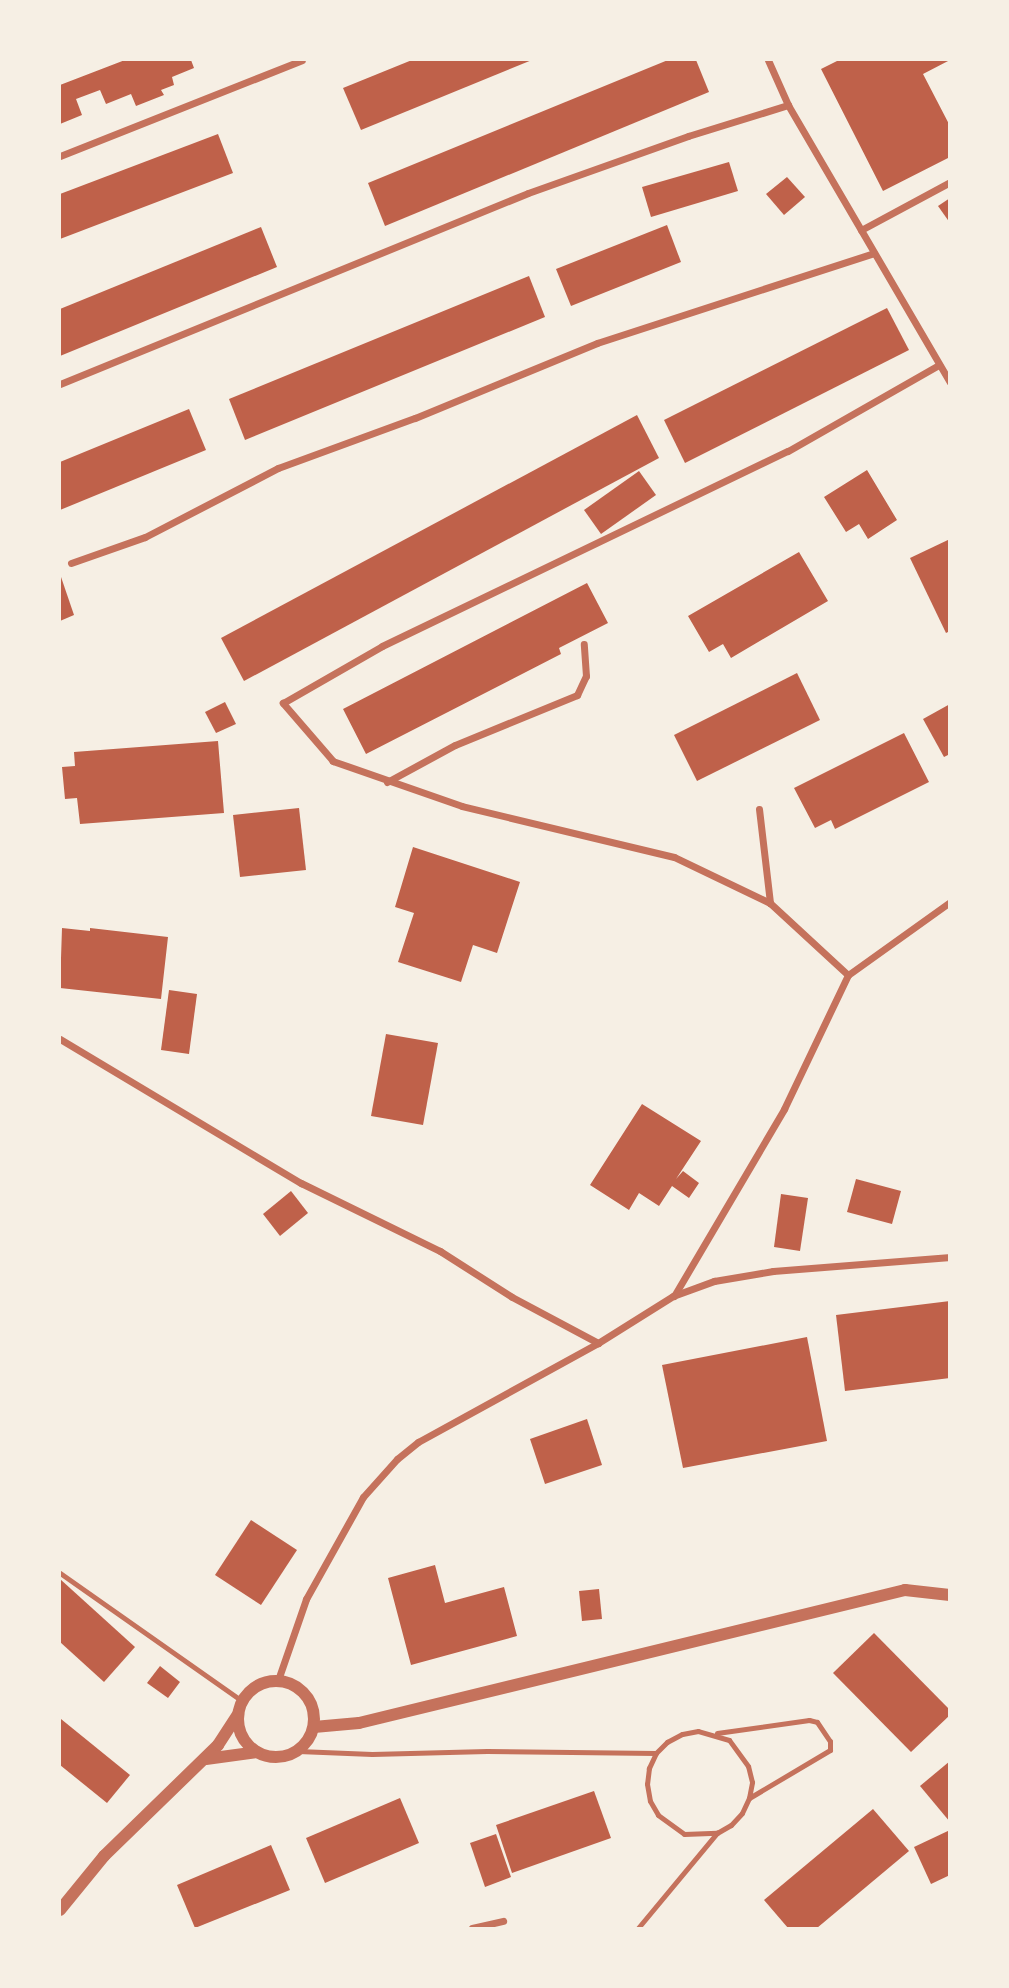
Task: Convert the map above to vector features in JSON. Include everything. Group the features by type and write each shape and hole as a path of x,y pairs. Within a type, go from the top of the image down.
{"street":[{"path":"60,156 302,60"},
{"path":"768,60 788,105 950,382"},
{"path":"60,384 528,193 688,136 788,105"},
{"path":"861,230 950,182"},
{"path":"71,563 145,537 278,468 415,418 597,343 874,253"},
{"path":"848,975 770,903 674,857 461,806 333,761 283,703 382,646 788,451 939,365"},
{"path":"387,782 454,746 577,695 586,676 584,644"},
{"path":"759,809 770,903"},
{"path":"673,1296 784,1109 848,975 950,902"},
{"path":"60,1039 301,1183 440,1251 512,1297 598,1343"},
{"path":"278,1680 306,1599 363,1496 397,1459 439,1429 598,1343 673,1296 714,1281 773,1271 950,1257"},
{"path":"314,1727 359,1723 905,1590 950,1595"},
{"path":"60,1910 104,1856 206,1759 229,1730 242,1701 251,1689 264,1682 278,1680 303,1690 315,1714 314,1727 298,1751 284,1756 257,1752 206,1759"},
{"path":"238,1714 239,1729 246,1742 257,1752"},
{"path":"472,1928 503,1921"}],"lane":[{"path":"60,1573 242,1701"},
{"path":"717,1833 684,1834 657,1815 650,1801 647,1784 649,1768 656,1754 667,1742 682,1734 698,1731 714,1733 809,1720 817,1722 830,1741 830,1750 749,1798"},
{"path":"638,1928 717,1833 737,1819 749,1798 752,1782 748,1766 729,1740 714,1733"},
{"path":"298,1751 372,1754 487,1751 656,1754"}],"building":[{"path":"125,60 191,60 194,68 172,77 174,85 161,90 164,95 136,106 131,94 106,104 100,90 76,99 82,115 60,124 60,85"},
{"path":"412,60 532,60 361,130 343,88"},
{"path":"668,60 696,60 709,92 385,226 368,183"},
{"path":"839,60 950,60 923,74 950,126 950,157 883,191 821,69"},
{"path":"218,134 233,173 60,239 60,194"},
{"path":"729,162 738,191 651,217 642,187"},
{"path":"787,177 805,197 784,215 766,194"},
{"path":"950,198 950,223 938,206"},
{"path":"667,225 681,262 571,306 556,269"},
{"path":"261,227 277,267 60,356 60,309"},
{"path":"529,276 545,317 245,440 229,399"},
{"path":"887,308 909,350 685,463 664,420"},
{"path":"189,409 206,450 60,510 60,462"},
{"path":"637,415 659,458 244,681 221,638"},
{"path":"867,470 897,520 868,539 859,524 846,532 824,497"},
{"path":"639,471 656,495 601,534 584,510"},
{"path":"950,539 950,631 946,633 910,558"},
{"path":"799,552 828,601 731,658 723,644 709,652 688,616"},
{"path":"60,574 74,615 60,621"},
{"path":"587,583 608,623 559,648 561,654 366,754 343,709"},
{"path":"797,673 820,720 697,781 674,735"},
{"path":"225,702 236,724 216,733 205,712"},
{"path":"950,704 950,754 944,757 923,719"},
{"path":"904,733 929,782 835,829 831,820 815,828 794,788"},
{"path":"218,741 224,813 80,824 77,798 65,799 62,767 75,766 74,752"},
{"path":"299,808 306,870 240,877 233,815"},
{"path":"413,847 520,882 497,953 473,945 461,982 398,962 414,913 395,907"},
{"path":"62,928 90,931 90,928 168,937 161,999 60,988"},
{"path":"169,990 197,994 189,1054 161,1050"},
{"path":"386,1034 438,1043 423,1125 371,1116"},
{"path":"642,1104 701,1141 676,1179 683,1171 699,1183 689,1198 672,1186 659,1206 639,1193 629,1210 590,1185"},
{"path":"856,1179 901,1191 892,1224 847,1212"},
{"path":"291,1191 308,1213 280,1236 263,1214"},
{"path":"781,1194 808,1198 800,1251 774,1247"},
{"path":"950,1301 950,1378 845,1391 836,1315"},
{"path":"807,1337 827,1441 683,1468 662,1365"},
{"path":"587,1419 602,1465 545,1484 530,1439"},
{"path":"251,1520 297,1550 261,1605 215,1575"},
{"path":"435,1565 445,1603 504,1587 517,1636 411,1665 388,1578"},
{"path":"60,1579 135,1647 104,1682 60,1642"},
{"path":"599,1589 602,1619 582,1621 579,1591"},
{"path":"874,1633 950,1710 950,1715 911,1752 833,1673"},
{"path":"160,1666 180,1682 168,1698 147,1683"},
{"path":"61,1719 130,1775 107,1803 60,1765"},
{"path":"950,1761 950,1822 920,1786"},
{"path":"594,1791 611,1838 512,1873 496,1825"},
{"path":"400,1798 419,1843 325,1883 306,1838"},
{"path":"873,1809 909,1851 817,1928 788,1928 764,1900"},
{"path":"950,1830 950,1875 931,1884 914,1847"},
{"path":"496,1834 511,1877 485,1887 470,1843"},
{"path":"271,1845 290,1890 195,1928 177,1885"}]}
